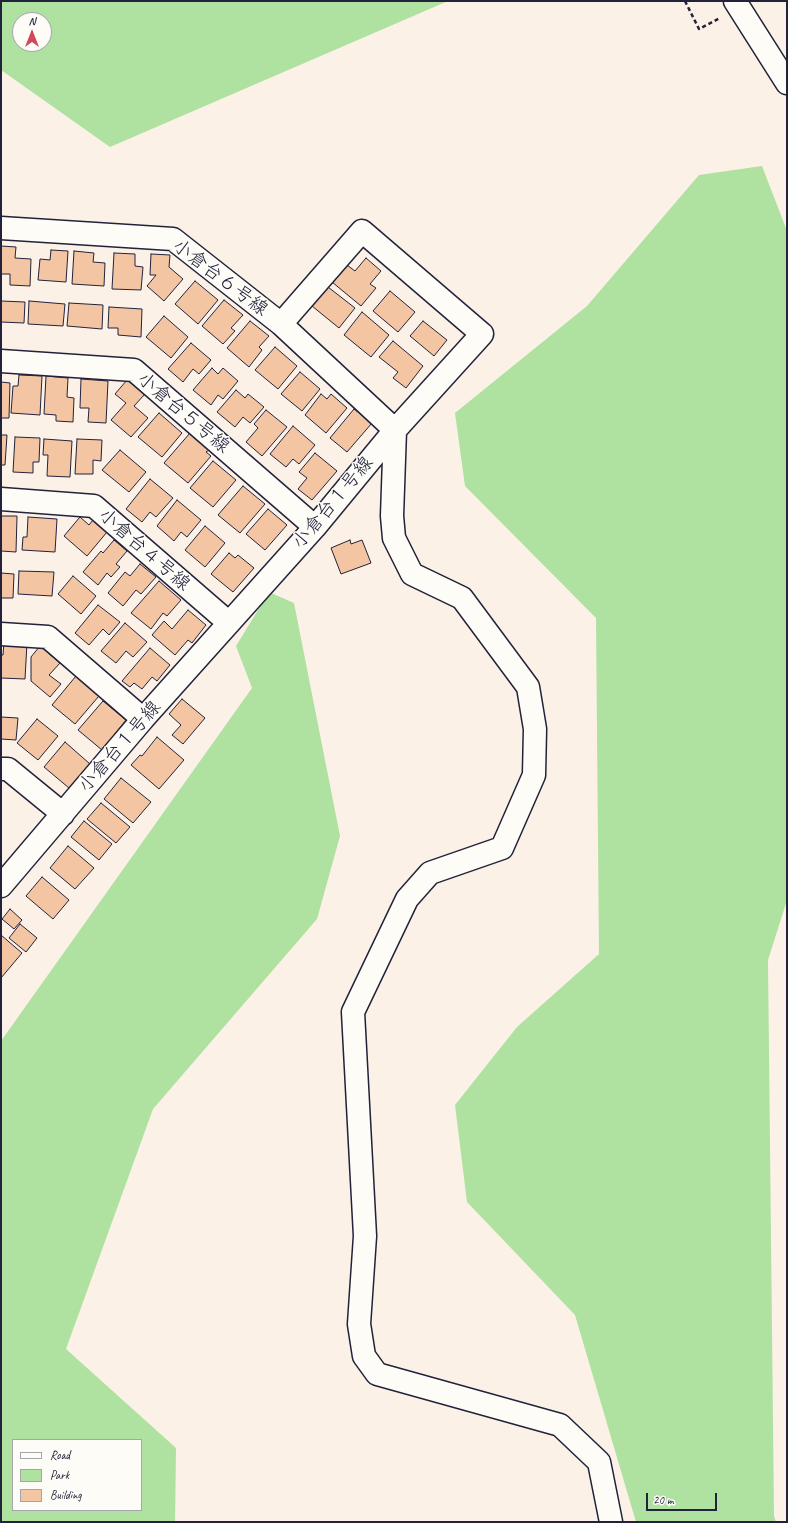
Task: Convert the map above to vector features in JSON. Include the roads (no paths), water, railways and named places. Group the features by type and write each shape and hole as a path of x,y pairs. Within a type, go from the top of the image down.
{"street":[{"path":"737,5 787,83"},
{"name":"小倉台６号線","path":"1,228 173,240 280,324 395,430"},
{"name":"小倉台１号線","path":"1,886 143,719 315,527 395,430 482,334 362,231 280,324"},
{"name":"小倉台５号線","path":"1,361 134,370 315,527"},
{"path":"395,430 392,516 394,538 412,574 462,598 528,687 535,729 534,775 502,848 430,873 406,898 353,1012 365,1236 359,1324 364,1356 377,1374 560,1425 599,1462 611,1522"},
{"name":"小倉台４号線","path":"1,499 94,506 229,623"},
{"path":"1,634 48,637 143,719"},
{"path":"1,769 8,770 63,814"}]}
